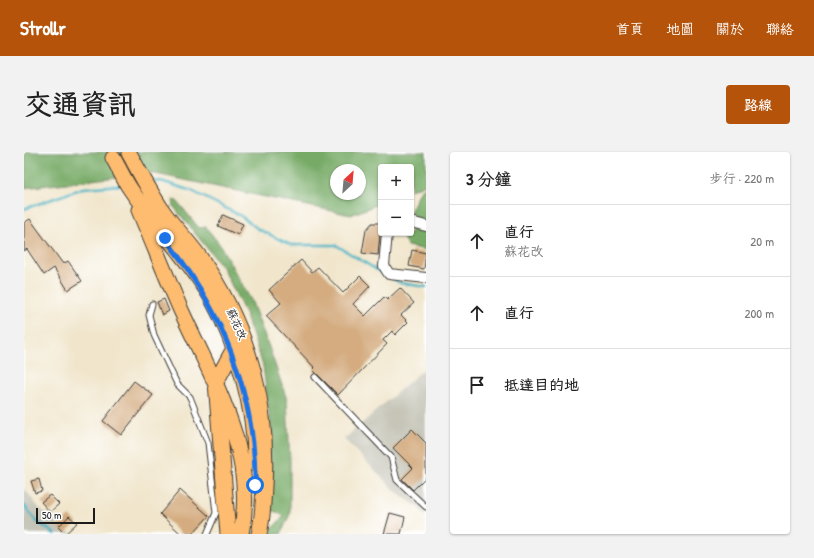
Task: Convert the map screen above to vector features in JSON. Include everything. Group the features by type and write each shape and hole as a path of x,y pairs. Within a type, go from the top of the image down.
{"main road":[{"name":"蘇花改","path":"129,153 164,213 207,267 239,324 260,396 263,418 265,469 251,529"},
{"name":"蘇花改","path":"113,158 130,189 210,297 237,357 250,406 255,457 251,529"},
{"path":"130,189 180,308 216,382 238,441 251,529"},
{"path":"130,189 145,213 194,278 217,319 231,354 246,402 255,457"},
{"path":"228,534 216,382 231,354"}],"street":[{"path":"414,223 426,226"},
{"path":"387,236 384,266 389,274 426,278"}],"lane":[{"path":"152,304 149,315 154,335 177,384 190,397 208,444 216,513 207,534"},
{"path":"315,377 391,457 397,480 426,507"}],"shaded area":[{"path":"426,367 426,517 418,507 395,491 344,439"},
{"path":"24,488 39,508 71,534 24,534"}],"green space":[{"path":"24,152 426,152 426,184 414,189 414,164 378,164 378,204 351,215 151,173 24,188"},
{"path":"426,187 426,250 407,246 402,236 414,236 414,204 421,189"},
{"path":"173,200 177,201 199,228 206,227 220,245 251,300 287,400 290,462 290,514 281,534 267,534 284,516 267,508 271,429 263,366 245,313 223,268 174,207"}],"building":[{"path":"223,215 243,224 238,235 218,226"},
{"path":"30,219 63,264 68,261 82,281 68,290 54,268 44,275 27,249 24,251 24,223"},
{"path":"372,223 378,223 378,236 380,236 378,255 362,253 366,230"},
{"path":"412,250 426,253 424,269 409,266"},
{"path":"301,260 312,272 318,267 343,293 360,276 370,286 353,304 365,316 384,297 387,300 400,288 414,303 401,315 408,322 395,335 392,331 383,340 387,344 338,395 313,370 315,368 266,316 281,303 269,290"},
{"path":"164,299 169,311 162,315 157,302"},
{"path":"134,381 153,395 121,435 103,421"},
{"path":"412,429 426,443 426,477 413,490 402,479 413,468 393,448"},
{"path":"39,479 42,491 35,493 31,481"},
{"path":"180,490 209,516 192,534 181,534 160,514"},
{"path":"50,495 59,504 50,512 41,502"},
{"path":"390,513 405,517 401,534 384,534"},
{"path":"69,516 77,523 65,534 58,527"}],"waterway":[{"path":"151,182 161,181 192,191 241,216 258,229 291,245 336,245 385,275"},
{"path":"24,209 83,188 122,185"},
{"path":"391,278 400,283 426,287"},
{"path":"24,505 36,521 55,534"}],"route":[{"path":"165,238 194,278 217,319 227,341 246,402 255,457 255,485"}]}
